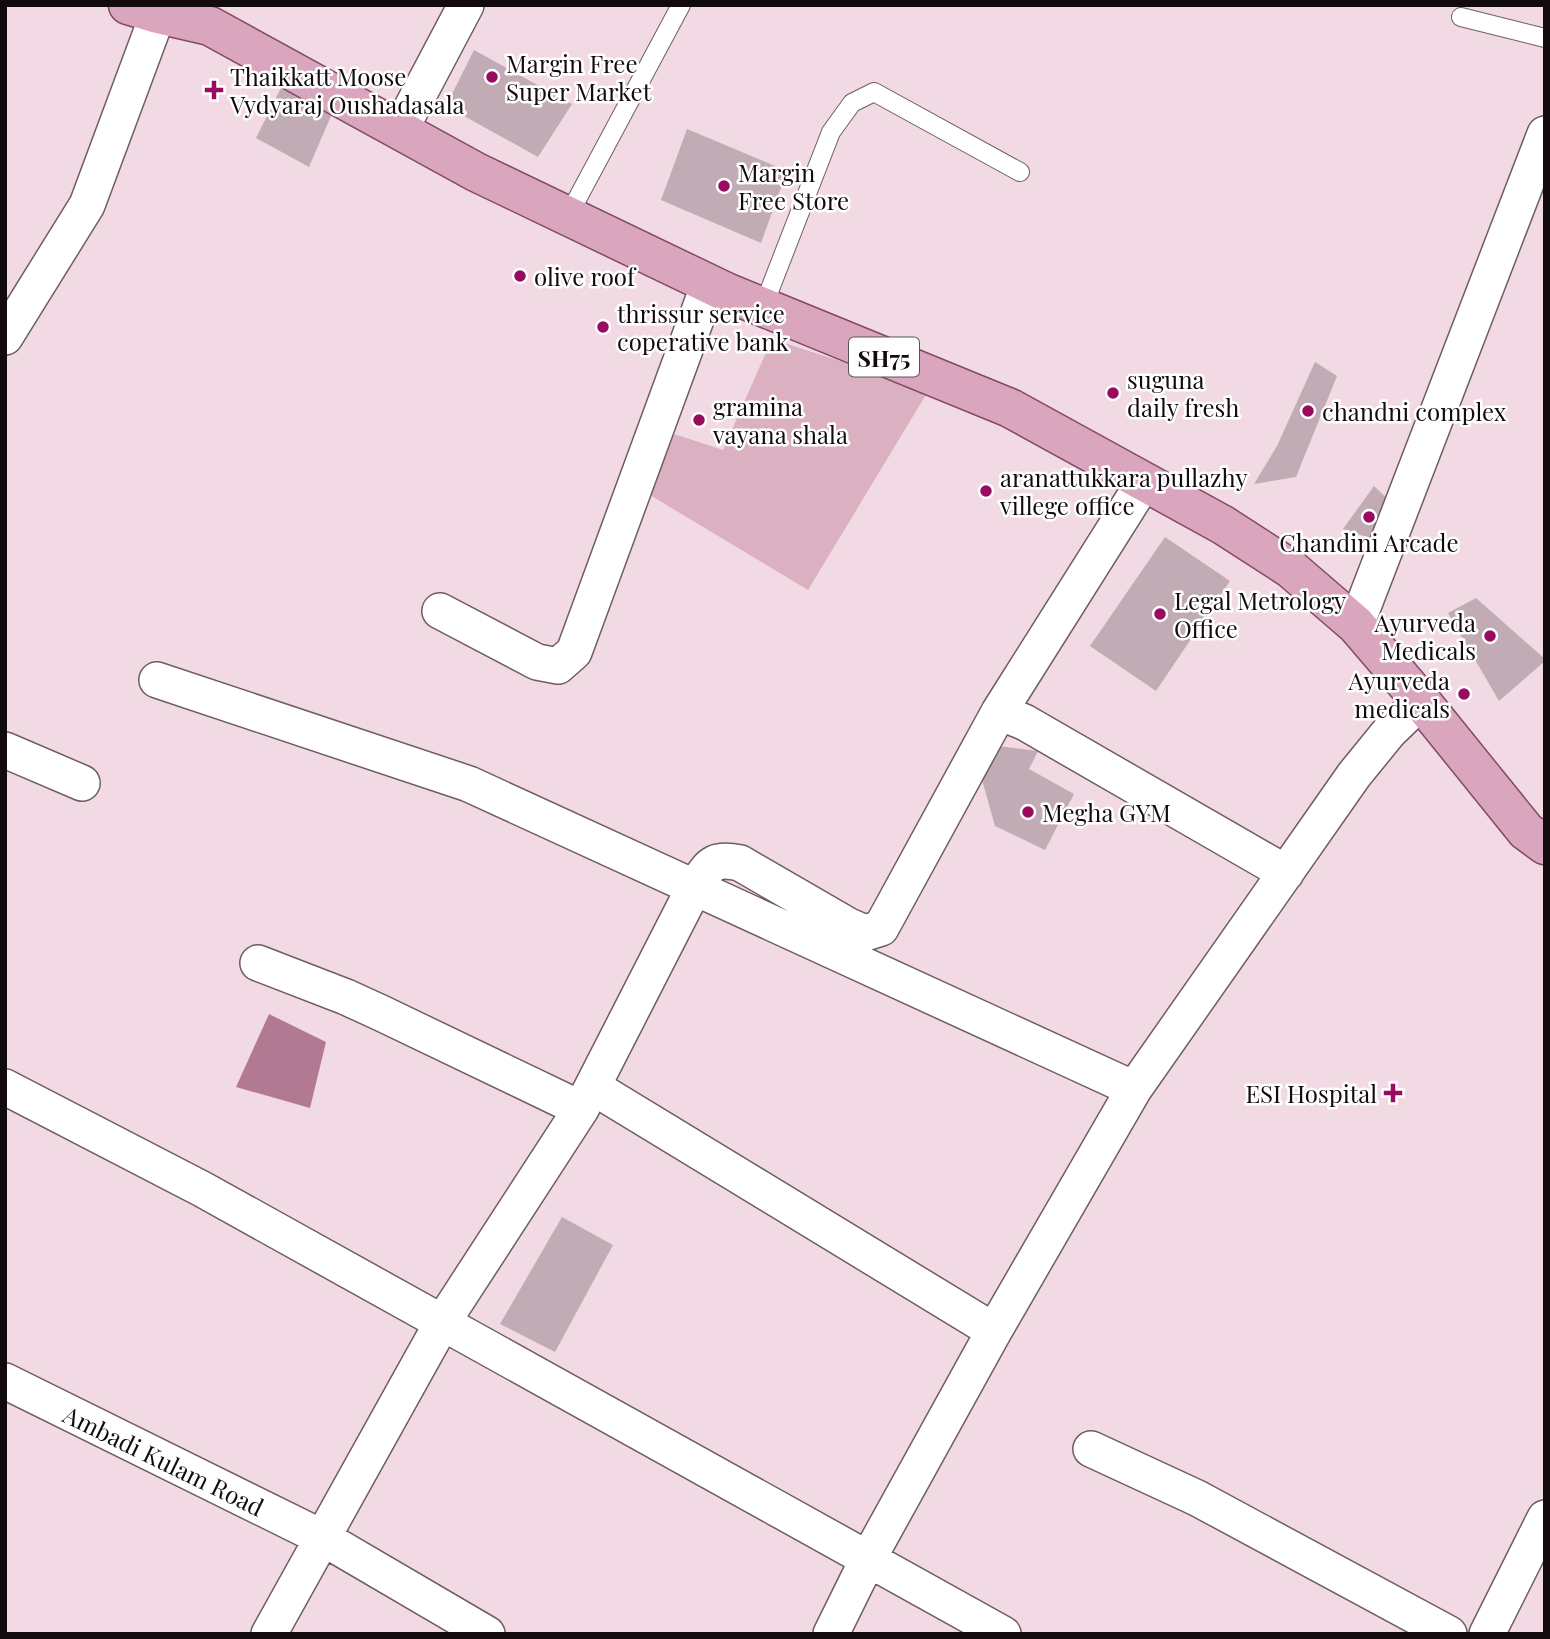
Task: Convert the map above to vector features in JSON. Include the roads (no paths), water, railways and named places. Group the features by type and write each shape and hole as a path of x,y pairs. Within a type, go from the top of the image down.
{"main road":[{"name":"SH75","path":"143,10 213,21 476,172 709,284 1010,408 1223,525 1291,569 1356,625 1526,831 1545,845"}],"street":[{"path":"400,130 466,5"},
{"path":"5,337 87,205 143,10"},
{"path":"1356,625 1545,134"},
{"path":"440,611 537,662 558,666 574,652 709,284"},
{"path":"269,1634 442,1323 587,1098 694,888 712,864 724,860 740,863 847,925 865,933 881,928 999,712 1144,482"},
{"path":"157,680 469,784 1134,1089"},
{"path":"831,1634 868,1559 994,1331 1134,1089 1354,775 1389,732 1421,701"},
{"path":"999,712 1024,722 1286,873"},
{"path":"5,750 82,783"},
{"path":"258,962 587,1098 994,1331"},
{"path":"5,1087 202,1189 1003,1634"},
{"name":"Ambadi Kulam Road","path":"5,1381 323,1538 487,1634"},
{"path":"1091,1449 1197,1498 1449,1634"},
{"path":"1487,1634 1545,1518"}],"lane":[{"path":"568,216 681,5"},
{"path":"1461,17 1545,38"},
{"path":"763,307 831,132 852,103 874,92 1020,172"}],"place":[{"name":"Margin Free Super Market","path":"492,77"},
{"name":"Thaikkatt Moose Vydyaraj Oushadasala","path":"214,90"},
{"name":"Margin Free Store","path":"724,186"},
{"name":"olive roof","path":"520,276"},
{"name":"thrissur service coperative bank","path":"603,327"},
{"name":"suguna daily fresh","path":"1113,393"},
{"name":"chandni complex","path":"1308,411"},
{"name":"gramina vayana shala","path":"699,420"},
{"name":"aranattukkara pullazhy villege office","path":"986,491"},
{"name":"Chandini Arcade","path":"1369,517"},
{"name":"Legal Metrology Office","path":"1160,614"},
{"name":"Ayurveda Medicals","path":"1490,636"},
{"name":"Ayurveda medicals","path":"1464,694"},
{"name":"Megha GYM","path":"1028,812"},
{"name":"ESI Hospital","path":"1393,1093"}]}
